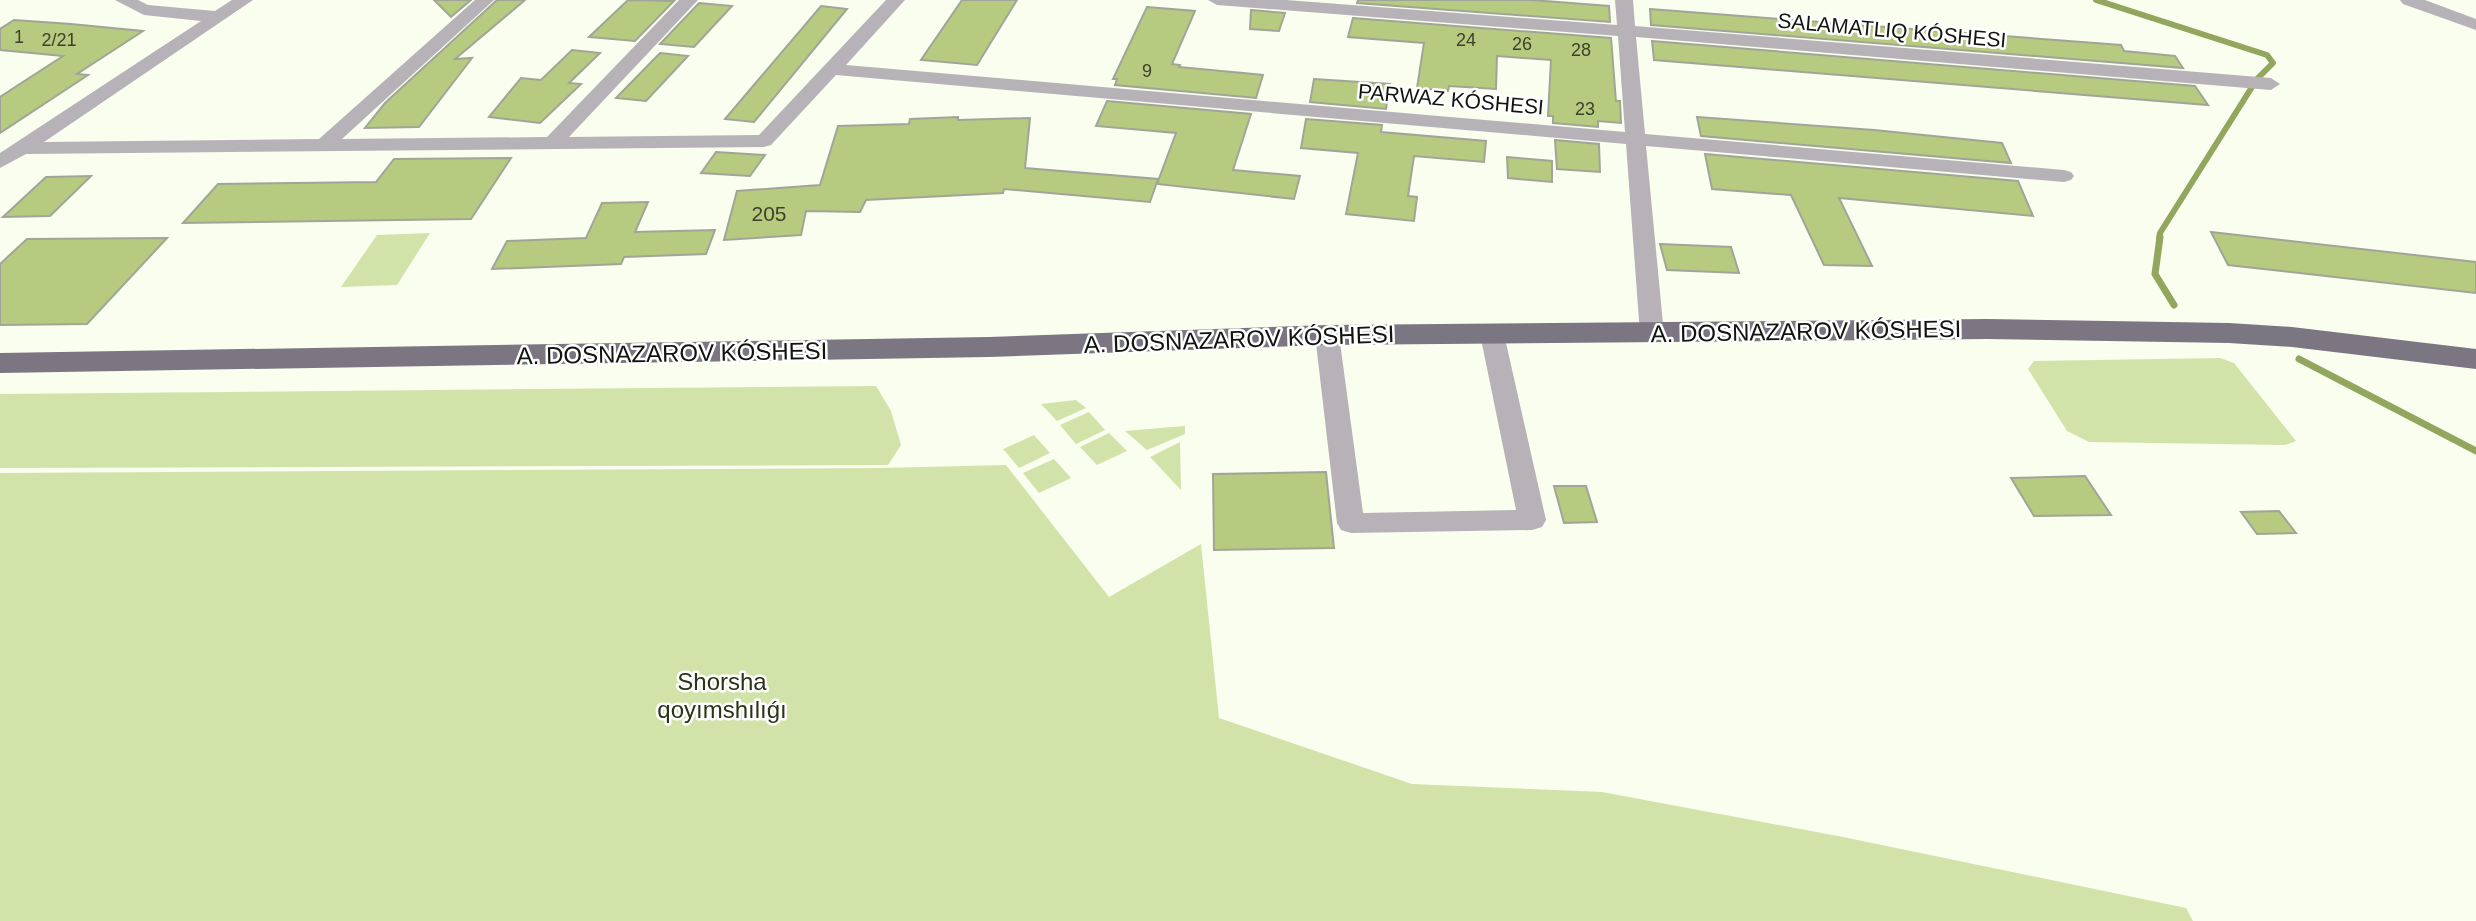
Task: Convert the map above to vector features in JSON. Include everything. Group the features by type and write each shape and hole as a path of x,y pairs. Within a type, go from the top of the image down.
{"main road":[{"name":"A. DOSNAZAROV KÓSHESI","path":"0,363 962,347 1327,335 1987,329 2229,333 2292,337 2476,359"}],"street":[{"path":"124,0 144,10 219,17"},
{"path":"0,162 244,0"},
{"path":"324,145 485,0"},
{"path":"552,143 689,0"},
{"path":"20,148 764,141 896,0"},
{"path":"1217,0 1628,31 2271,85"},
{"path":"1624,0 1652,334"},
{"path":"2409,0 2476,25"},
{"name":"PARWAZ KÓSHESI","path":"834,69 2064,176"},
{"path":"1327,335 1351,523 1532,520 1492,334"}],"green space":[{"path":"430,233 397,285 341,287 377,235"},
{"path":"2220,358 2234,363 2296,441 2285,445 2089,442 2067,431 2028,369 2034,361"},
{"path":"876,386 891,411 901,445 888,465 0,468 0,394"},
{"path":"1076,400 1086,408 1057,421 1041,404"},
{"path":"1089,412 1105,430 1076,444 1060,425"},
{"path":"1185,426 1185,434 1147,450 1125,431"},
{"path":"1109,433 1127,451 1097,465 1080,447"},
{"path":"1034,435 1050,453 1019,468 1003,449"},
{"path":"1180,442 1181,490 1150,457"},
{"path":"1054,459 1071,478 1039,493 1023,473"},
{"name":"Shorsha qoyımshılıǵı","path":"1006,465 1109,597 1201,544 1219,718 1412,784 1602,792 1843,837 2186,908 2193,921 0,921 0,473"}],"building":[{"path":"434,0 471,0 451,17"},
{"path":"497,0 525,0 455,59 472,58 419,127 365,128 385,103"},
{"path":"628,0 674,1 635,41 589,37"},
{"path":"962,0 1017,0 977,65 921,60"},
{"path":"1358,0 1532,0 1609,6 1610,22 1357,3"},
{"path":"699,3 732,6 694,47 660,44"},
{"path":"821,6 847,9 754,122 725,119"},
{"path":"1147,7 1195,11 1172,64 1180,65 1179,67 1263,75 1256,98 1115,85 1117,79 1113,79"},
{"path":"1650,9 2121,45 2124,51 2175,56 2183,68 1651,25"},
{"path":"1251,10 1285,13 1279,31 1250,29"},
{"path":"1353,18 1611,38 1616,101 1620,101 1621,123 1598,121 1598,127 1553,123 1553,116 1548,116 1551,60 1497,56 1496,89 1449,86 1448,91 1417,88 1424,43 1348,37"},
{"path":"14,20 143,31 77,74 88,75 0,133 0,97 63,56 0,50 0,29"},
{"path":"1652,41 2195,86 2208,105 1654,60"},
{"path":"572,50 600,53 569,83 581,84 540,123 489,117 521,78 541,80"},
{"path":"660,53 688,56 646,101 616,98"},
{"path":"1314,79 1390,84 1386,109 1310,102"},
{"path":"1107,101 1251,114 1233,170 1300,176 1294,199 1157,184 1176,133 1096,126"},
{"path":"958,117 958,120 1030,118 1025,168 1158,179 1150,202 1004,189 1003,193 866,200 860,212 806,211 801,235 724,240 737,191 820,185 838,126 909,124 910,119"},
{"path":"1697,117 2002,143 2011,163 1701,136"},
{"path":"1306,119 1382,125 1381,132 1486,141 1484,162 1414,156 1408,196 1417,197 1414,221 1346,214 1358,153 1301,148"},
{"path":"1555,140 1599,144 1600,172 1557,169"},
{"path":"716,152 765,155 750,176 701,173"},
{"path":"1705,154 2018,181 2033,216 1839,198 1872,266 1824,265 1791,195 1712,189"},
{"path":"1507,157 1552,161 1552,182 1508,178"},
{"path":"511,158 471,219 183,223 218,184 376,182 394,159"},
{"path":"91,176 50,216 3,217 46,177"},
{"path":"648,202 635,232 715,230 706,254 624,257 621,264 492,269 507,241 586,238 602,203"},
{"path":"2211,232 2476,262 2476,293 2228,265"},
{"path":"167,238 87,324 0,325 0,264 27,239"},
{"path":"1660,244 1731,247 1739,273 1667,270"},
{"path":"1326,472 1334,548 1214,550 1213,474"},
{"path":"2085,476 2111,515 2034,516 2011,478"},
{"path":"1554,486 1586,486 1597,522 1564,523"},
{"path":"2279,511 2296,533 2257,534 2241,512"}],"waterway":[{"path":"2096,0 2267,55 2273,63 2257,79"},
{"path":"2159,239 2160,233 2252,87"},
{"path":"2160,237 2155,274 2174,305"},
{"path":"2299,359 2476,451"}]}
